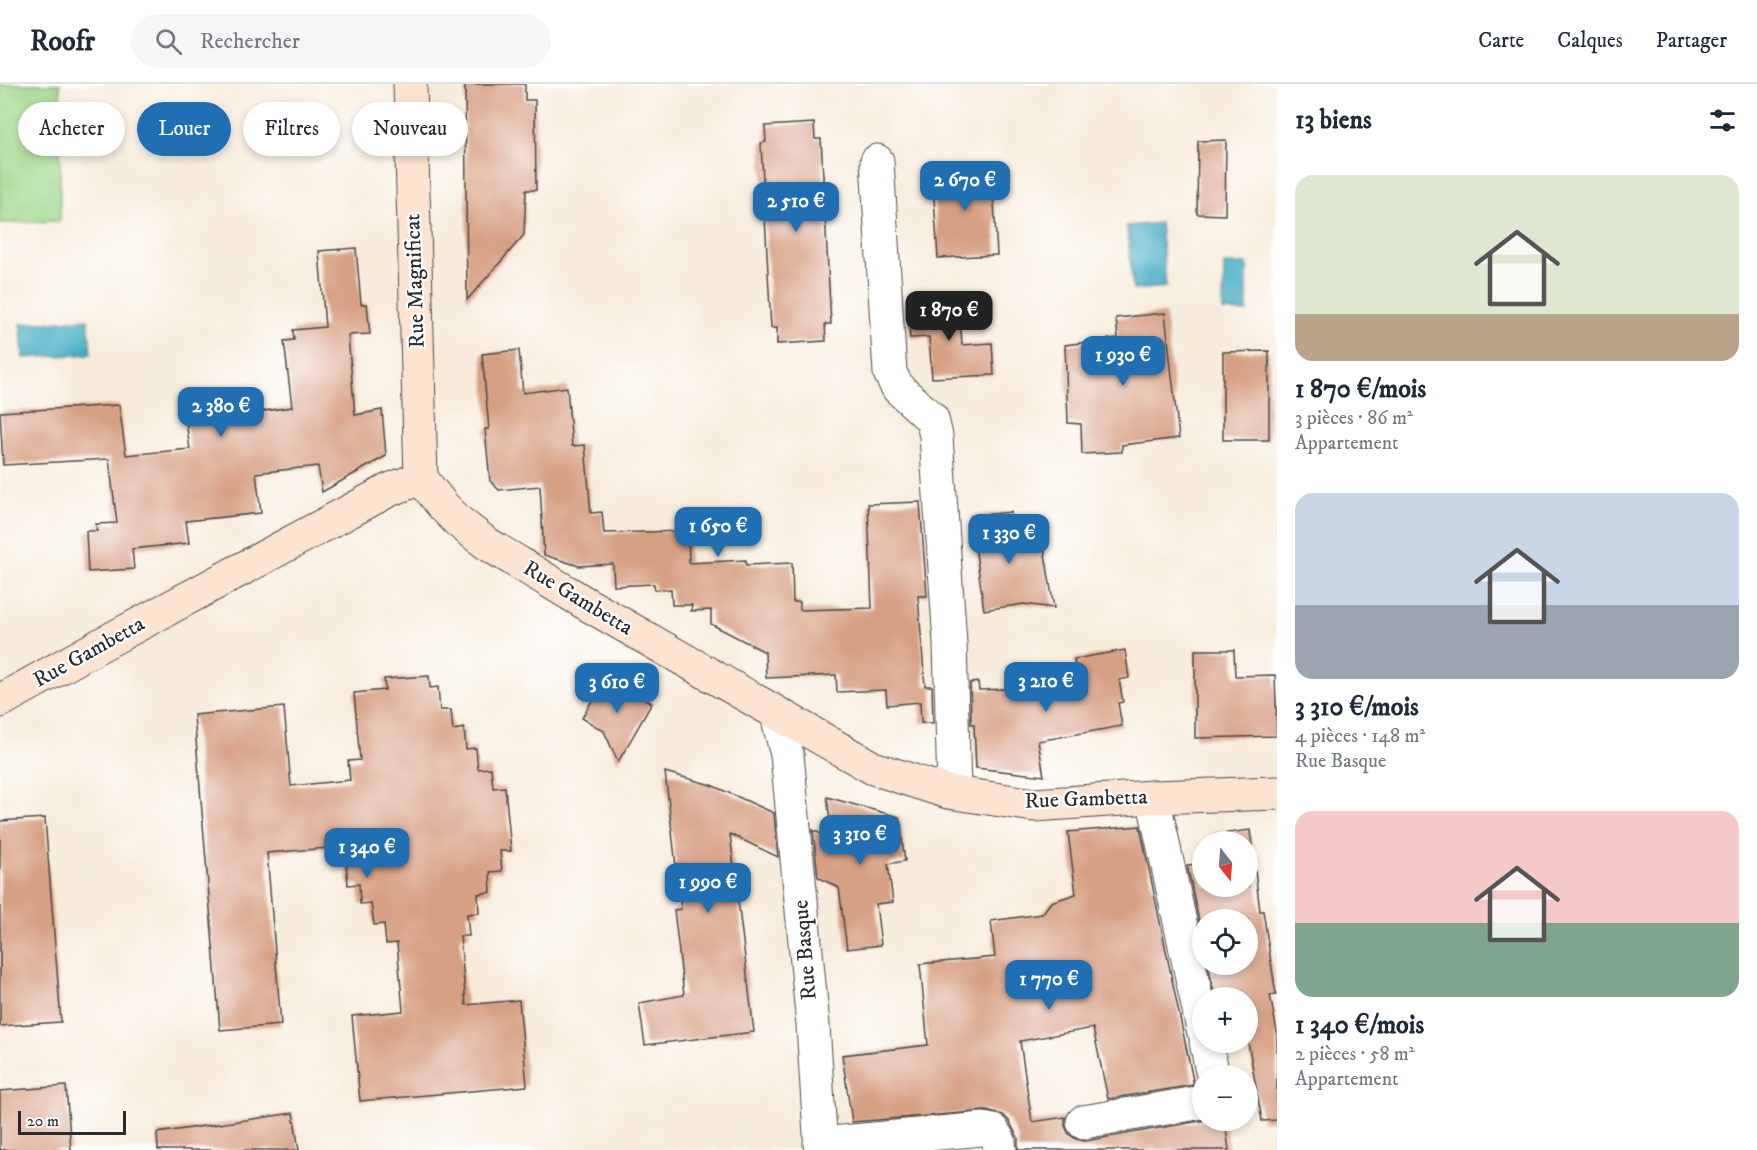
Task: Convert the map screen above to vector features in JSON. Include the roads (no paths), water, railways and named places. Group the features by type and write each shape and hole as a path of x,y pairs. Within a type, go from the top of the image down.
{"street":[{"name":"Rue Magnificat","path":"410,84 420,477"},
{"path":"877,161 890,373 898,388 932,419 936,436 950,643 954,792"},
{"name":"Rue Gambetta","path":"0,701 372,499 420,477 443,506 486,543 777,715 873,768 954,792 1034,805 1153,797 1277,793"},
{"name":"Rue Basque","path":"777,715 787,755 813,1025 821,1147"},
{"path":"1153,797 1194,987"},
{"path":"1083,1122 1192,1104"},
{"path":"821,1147 983,1130 993,1131 999,1141 1000,1150"}],"water":[{"path":"1160,223 1166,287 1133,290 1127,226"},
{"path":"1224,264 1247,264 1247,312 1223,311"},
{"path":"88,319 91,354 23,358 21,324"}]}
